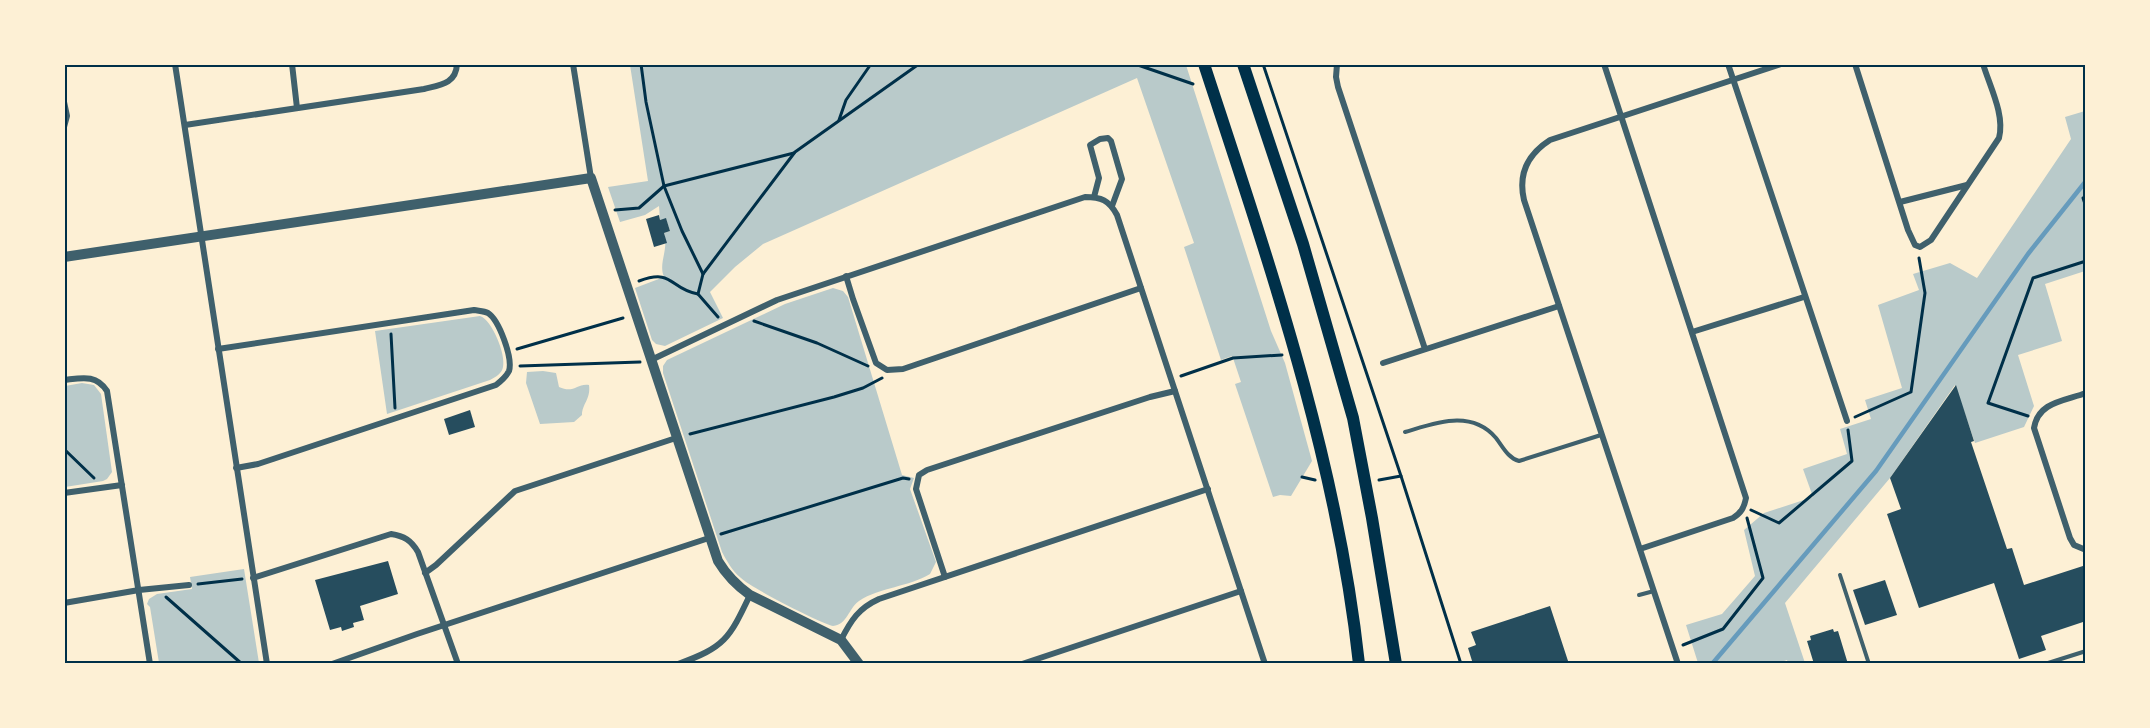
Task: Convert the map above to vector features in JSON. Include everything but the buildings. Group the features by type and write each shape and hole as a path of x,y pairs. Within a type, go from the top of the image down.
{"main road":[{"path":"1204,64 1266,255 1299,368 1336,521 1359,663"},
{"path":"1243,64 1303,244 1353,418 1396,663"}],"street":[{"path":"175,64 267,663"},
{"path":"292,64 297,108"},
{"path":"185,125 424,89 446,84 454,77 457,64"},
{"path":"573,64 591,178 718,561 736,586 841,640 859,663"},
{"path":"1337,64 1338,87 1425,349"},
{"path":"1604,64 1746,498 1744,507 1733,518 1640,549"},
{"path":"1728,64 1847,421"},
{"path":"1678,663 1524,200 1523,171 1533,154 1550,140 1781,64"},
{"path":"1855,64 1910,236 1917,247 1924,246 1931,240 1995,147 2000,133 1999,115 1983,64"},
{"path":"64,102 67,116 64,127"},
{"path":"1094,197 1099,178 1090,145 1107,138 1111,141 1122,179 1112,206"},
{"path":"64,257 591,178"},
{"path":"1900,202 1967,185"},
{"path":"651,360 777,300 1085,197 1105,199 1112,206 1141,288 1265,663"},
{"path":"846,276 852,299 876,363 893,371 1141,288"},
{"path":"1692,332 1804,297"},
{"path":"1383,363 1559,306"},
{"path":"218,349 474,310 490,314 497,322 510,366 506,376 496,384 258,464 236,468"},
{"path":"64,380 87,377 103,384 107,391 150,663"},
{"path":"945,577 916,489 916,482 927,470 1150,397 1175,391"},
{"path":"2085,393 2046,407 2037,416 2034,428 2070,538 2074,545 2085,550"},
{"path":"425,573 515,491 676,438"},
{"path":"64,493 123,485"},
{"path":"841,640 862,608 879,599 1208,489"},
{"path":"253,578 391,534 404,536 413,544 458,663"},
{"path":"332,663 709,538"},
{"path":"64,603 139,590 158,590 189,585"},
{"path":"1022,663 1241,591"},
{"path":"678,663 706,652 725,640 731,633 750,595"}],"lane":[{"path":"1404,432 1436,423 1466,420 1487,429 1510,457 1519,461 1602,435"},
{"path":"1840,575 1869,663"},
{"path":"1639,595 1654,591"},
{"path":"2048,663 2085,651"}],"path":[{"path":"641,64 646,102 664,186 703,274"},
{"path":"839,121 846,100 871,64"},
{"path":"698,294 703,274 795,152 919,64"},
{"path":"1135,64 1193,84"},
{"path":"1263,64 1461,663"},
{"path":"613,210 639,208 664,186 795,152"},
{"path":"2085,197 2082,198 2085,207"},
{"path":"1744,507 1779,524 1852,461 1847,421 1911,392 1925,293 1917,247"},
{"path":"2037,416 1988,403 2033,279 2085,261"},
{"path":"626,286 654,276 665,277 689,293 698,294 726,324"},
{"path":"507,351 635,314"},
{"path":"741,317 817,343 865,366 876,363"},
{"path":"391,323 395,418"},
{"path":"1172,379 1233,358 1281,355"},
{"path":"510,366 635,363 651,360"},
{"path":"676,438 834,397 862,388 893,371"},
{"path":"64,449 104,487"},
{"path":"1374,481 1401,476"},
{"path":"1302,477 1317,481"},
{"path":"709,538 903,478 916,482"},
{"path":"1673,650 1723,629 1763,578 1744,507"},
{"path":"189,585 253,578"},
{"path":"158,590 243,663"}],"shaded area":[{"path":"630,65 1186,65 1271,331 1285,363 1312,461 1291,496 1273,497 1235,384 1241,382 1233,358 1232,356 1221,360 1184,247 1194,243 1137,78 763,244 710,292 723,318 665,346 656,344 652,340 635,288 664,277 662,267 664,233 670,231 666,219 660,220 659,206 645,215 620,222 608,187 648,181"},
{"path":"2085,111 2085,271 2045,284 2062,341 2018,355 2034,406 2024,427 1975,443 1955,385 1890,478 1785,603 1805,663 1788,663 1787,660 1776,664 1698,663 1686,625 1722,614 1755,576 1744,530 1764,513 1813,497 1803,469 1847,454 1840,429 1871,419 1865,400 1902,388 1878,305 1919,290 1913,274 1950,263 1977,278 2071,139 2065,117"},
{"path":"833,288 843,291 848,297 902,475 914,478 910,489 936,562 930,574 922,578 867,596 855,604 842,622 833,626 747,583 730,566 722,552 663,373 663,366 667,360 785,304"},
{"path":"480,316 493,330 500,346 503,361 500,373 490,380 387,414 375,331"},
{"path":"527,372 556,373 559,387 564,389 589,385 589,394 582,415 574,422 540,424 526,383"},
{"path":"82,383 94,385 101,394 112,472 103,481 65,487 65,386"},
{"path":"244,569 259,663 159,663 150,607 147,604 149,599 157,594 192,589 190,577"}],"waterway":[{"path":"1712,664 1876,471 2028,254 2086,181"}]}
